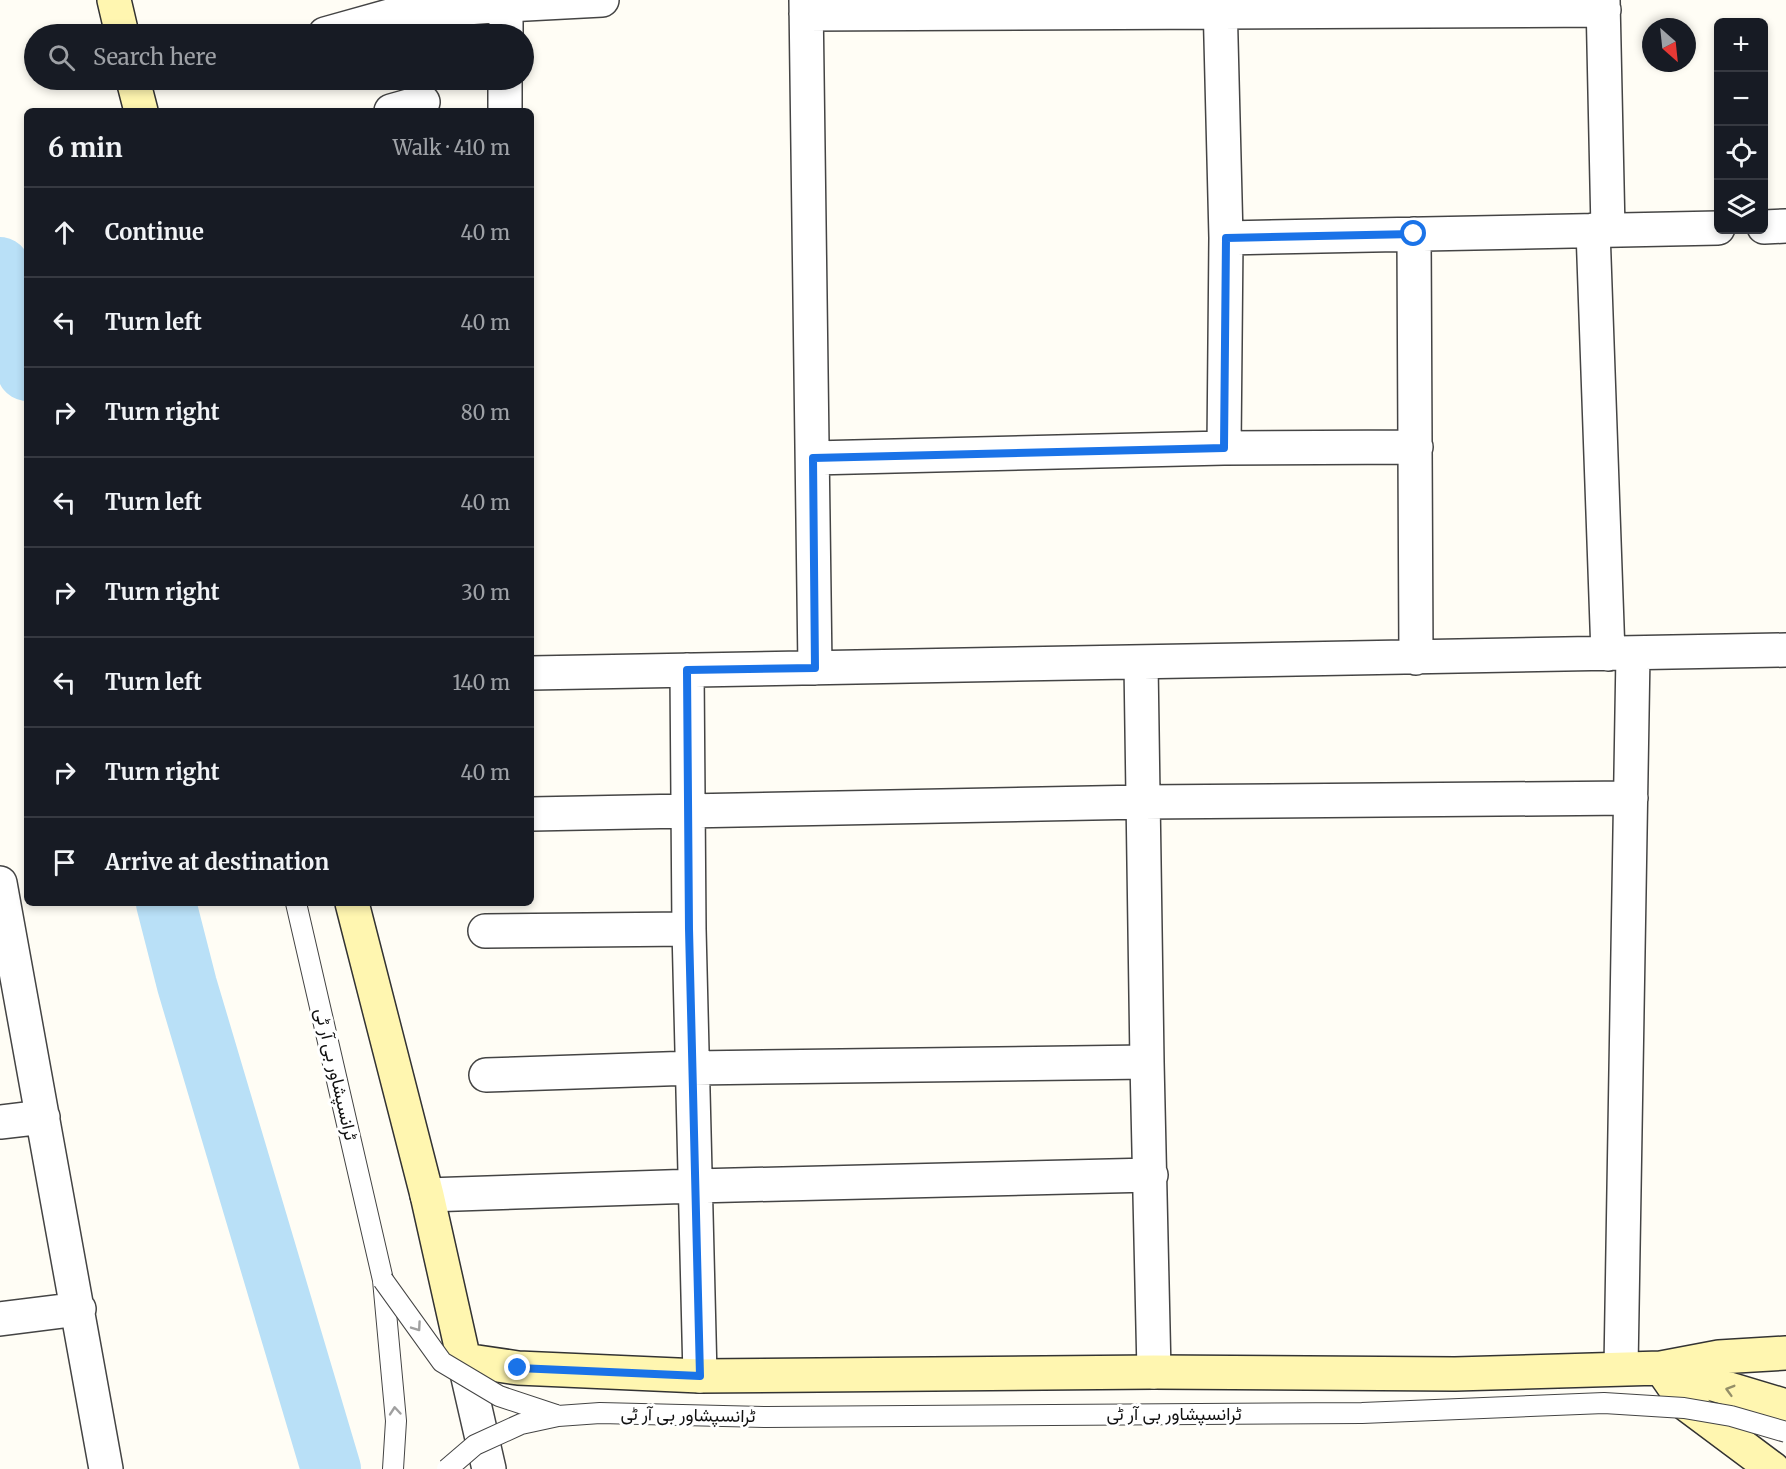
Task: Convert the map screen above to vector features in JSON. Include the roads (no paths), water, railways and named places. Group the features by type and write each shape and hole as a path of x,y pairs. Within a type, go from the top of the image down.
{"street":[{"path":"114,0 120,24"},
{"path":"367,24 400,16 506,13 602,0"},
{"path":"815,668 806,7 1603,5 1600,230 1620,654 1631,798 1621,1368"},
{"path":"1220,6 1226,238 1224,448"},
{"path":"136,90 140,108"},
{"path":"505,90 505,108"},
{"path":"398,108 422,97"},
{"path":"1768,227 1786,226"},
{"path":"1226,238 1714,228"},
{"path":"1414,234 1416,658"},
{"path":"813,458 1224,448 1416,447"},
{"path":"534,673 1786,650"},
{"path":"1141,663 1154,1372"},
{"path":"687,670 689,929 700,1376"},
{"path":"534,814 1143,802 1631,798"},
{"path":"0,883 3,923 43,1117 106,1469"},
{"path":"353,906 427,1195 489,1469"},
{"path":"485,931 689,929"},
{"path":"486,1075 693,1068 1147,1062"},
{"path":"0,1122 43,1117"},
{"path":"427,1195 1151,1175"},
{"path":"0,1319 79,1309"},
{"path":"464,1360 518,1368 700,1376 1154,1372 1455,1374 1661,1368 1719,1357 1786,1353"},
{"path":"1661,1368 1786,1406"},
{"path":"1661,1368 1686,1404 1773,1469"}],"lane":[{"name":"ٹرانسپشاور بی آر ٹی","path":"297,906 383,1280 396,1421 393,1469"},
{"name":"ٹرانسپشاور بی آر ٹی","path":"383,1280 442,1362 499,1396 558,1416"},
{"name":"ٹرانسپشاور بی آر ٹی","path":"447,1469 475,1445 521,1424 558,1416 600,1413 765,1417 1350,1413 1604,1403 1684,1408 1731,1416 1786,1432"}],"waterway":[{"path":"0,267 24,359"},
{"path":"167,906 187,985 331,1469"}]}
